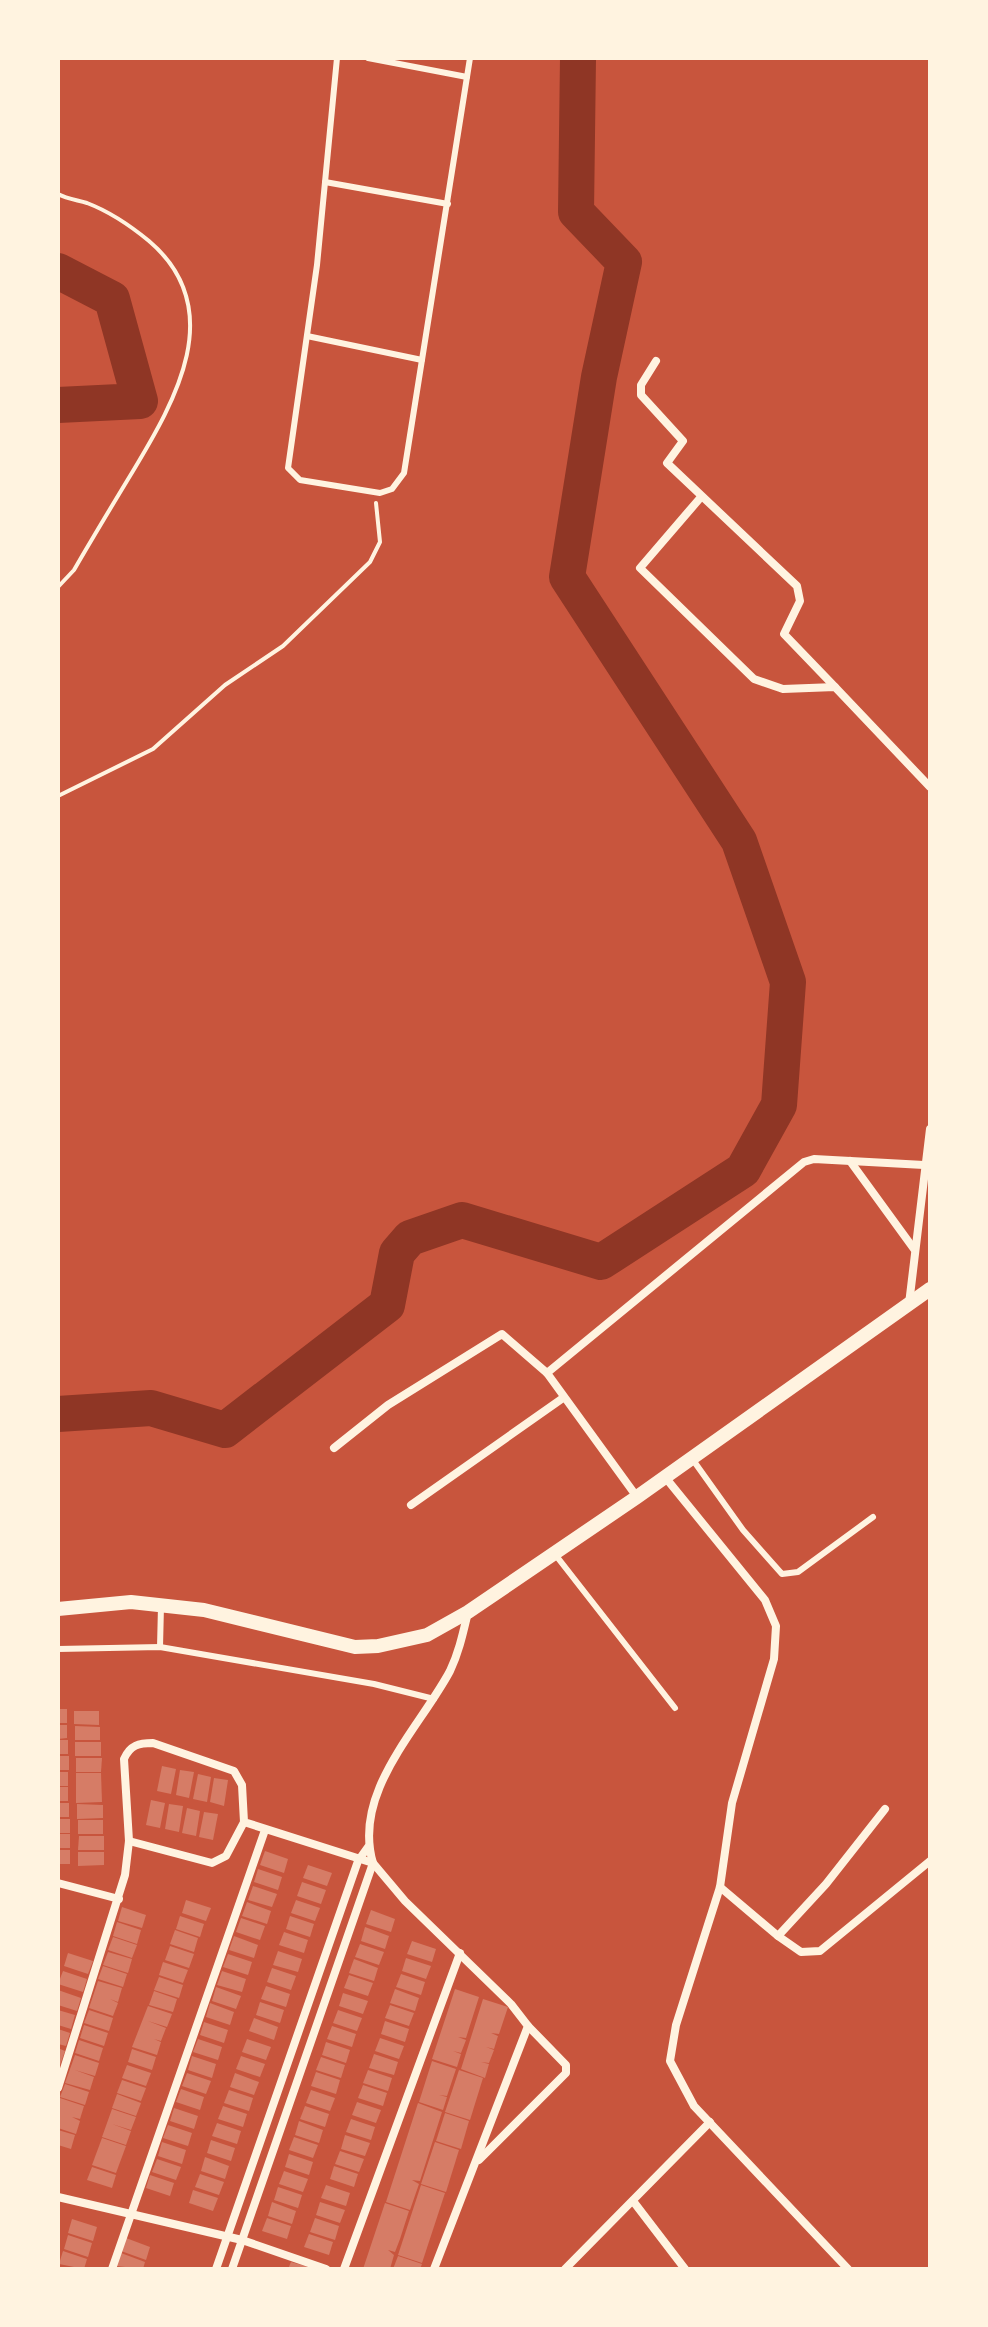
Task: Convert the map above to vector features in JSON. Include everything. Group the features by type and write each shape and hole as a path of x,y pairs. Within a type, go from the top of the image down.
{"street":[{"path":"656,361 641,385 641,395 646,405 682,438 682,444 667,463 797,586 800,601 784,634 930,787"},
{"path":"701,497 640,568 754,679 783,689 835,687"},
{"path":"909,1305 930,1129"},
{"path":"547,1373 804,1162 814,1159 924,1165"},
{"path":"850,1161 915,1249"},
{"path":"58,1609 131,1602 204,1610 355,1647 378,1646 427,1635 468,1612 637,1497 930,1289"},
{"path":"334,1448 388,1405 497,1334 507,1336 547,1373 637,1497"},
{"path":"411,1505 563,1398"},
{"path":"665,1477 765,1600 776,1626 774,1659 732,1803 720,1887 676,2025 670,2061 686,2095 848,2269"},
{"path":"468,1612 459,1651 434,1699 390,1764 371,1812 368,1847 373,1863 405,1901 511,2004 566,2065 566,2073 476,2163"},
{"path":"58,2088 119,1899 129,1841 124,1759 127,1751 141,1743 153,1743 234,1771 242,1785 244,1822 221,1862 212,1863 129,1841"},
{"path":"778,1936 826,1884 885,1809"},
{"path":"244,1822 373,1863"},
{"path":"112,2269 265,1830"},
{"path":"216,2269 358,1859 368,1847"},
{"path":"720,1887 801,1952 828,1947 930,1861"},
{"path":"232,2269 373,1863"},
{"path":"58,1883 119,1899"},
{"path":"344,2269 460,1953"},
{"path":"434,2269 528,2026"},
{"path":"266,2120 282,2125"},
{"path":"565,2269 710,2122"},
{"path":"58,2197 242,2240 326,2269"},
{"path":"633,2201 685,2269"}],"lane":[{"path":"337,58 307,336 288,468 300,480 380,493 392,489 404,473 470,58"},
{"path":"368,58 467,77"},
{"path":"325,182 448,204"},
{"path":"307,336 422,360"},
{"path":"691,1457 743,1530 782,1574 798,1572 873,1517"},
{"path":"554,1553 675,1708"},
{"path":"160,1647 161,1605"},
{"path":"58,1649 160,1647 374,1684 434,1699"}],"path":[{"path":"58,194 87,204 150,242 166,259 185,294 190,318 186,364 170,409 74,570 58,587"},
{"path":"58,796 153,749 225,685 283,646 370,562 380,542 374,508 380,493"}],"building":[{"path":"58,1709 67,1709 67,1723 58,1723"},
{"path":"74,1711 99,1711 99,1725 74,1724"},
{"path":"58,1725 67,1725 67,1738 58,1739"},
{"path":"75,1726 100,1727 100,1740 75,1740"},
{"path":"58,1740 68,1740 68,1754 58,1754"},
{"path":"75,1742 101,1742 101,1756 75,1756"},
{"path":"58,1756 69,1756 69,1770 58,1770"},
{"path":"76,1758 102,1758 101,1772 76,1772"},
{"path":"162,1766 176,1769 171,1794 157,1791"},
{"path":"180,1770 194,1772 189,1798 176,1795"},
{"path":"58,1772 68,1772 68,1786 58,1786"},
{"path":"76,1773 101,1773 102,1802 76,1803"},
{"path":"198,1774 211,1777 207,1802 193,1799"},
{"path":"214,1778 228,1780 224,1806 210,1802"},
{"path":"58,1787 68,1787 68,1801 58,1801"},
{"path":"151,1800 165,1803 160,1828 146,1825"},
{"path":"58,1803 69,1803 69,1817 58,1817"},
{"path":"77,1804 103,1805 103,1818 77,1819"},
{"path":"169,1804 183,1806 179,1832 165,1829"},
{"path":"187,1808 200,1811 196,1836 182,1833"},
{"path":"204,1812 218,1814 213,1840 199,1837"},
{"path":"58,1819 70,1819 70,1833 58,1833"},
{"path":"78,1820 103,1820 103,1834 78,1834"},
{"path":"58,1834 70,1834 70,1848 58,1848"},
{"path":"79,1836 104,1836 104,1850 78,1850"},
{"path":"58,1850 70,1850 70,1864 58,1864"},
{"path":"265,1851 288,1859 284,1873 260,1865"},
{"path":"78,1852 104,1852 104,1865 78,1866"},
{"path":"308,1865 332,1873 327,1886 303,1878"},
{"path":"258,1869 282,1877 278,1890 254,1882"},
{"path":"302,1882 326,1890 321,1904 297,1896"},
{"path":"253,1886 277,1894 272,1907 248,1900"},
{"path":"186,1900 211,1908 206,1921 182,1913"},
{"path":"296,1900 320,1908 315,1921 291,1913"},
{"path":"247,1902 271,1911 267,1924 242,1916"},
{"path":"122,1907 146,1915 142,1928 118,1921"},
{"path":"371,1910 395,1919 391,1932 366,1924"},
{"path":"180,1916 204,1924 200,1937 176,1929"},
{"path":"290,1916 314,1924 310,1937 286,1929"},
{"path":"241,1918 265,1926 260,1940 236,1932"},
{"path":"117,1922 141,1930 137,1944 113,1936"},
{"path":"365,1927 389,1936 385,1949 361,1941"},
{"path":"175,1930 198,1938 194,1952 170,1944"},
{"path":"284,1932 308,1940 304,1953 279,1945"},
{"path":"234,1936 258,1945 254,1958 229,1950"},
{"path":"113,1937 137,1945 132,1958 108,1950"},
{"path":"412,1941 436,1949 432,1962 407,1954"},
{"path":"360,1944 384,1952 379,1965 355,1957"},
{"path":"170,1946 194,1954 189,1968 165,1960"},
{"path":"278,1951 302,1959 298,1972 273,1965"},
{"path":"108,1952 132,1959 128,1973 103,1965"},
{"path":"68,1953 93,1961 88,1974 64,1966"},
{"path":"228,1954 252,1962 248,1975 223,1967"},
{"path":"406,1958 431,1966 426,1979 402,1971"},
{"path":"354,1959 378,1968 374,1981 349,1973"},
{"path":"163,1962 188,1970 183,1983 159,1975"},
{"path":"103,1966 127,1974 123,1987 98,1979"},
{"path":"272,1968 296,1976 291,1990 267,1982"},
{"path":"63,1971 87,1979 83,1992 58,1984"},
{"path":"222,1971 246,1979 242,1992 217,1985"},
{"path":"401,1974 425,1982 421,1995 396,1987"},
{"path":"349,1975 373,1983 368,1996 344,1988"},
{"path":"159,1977 183,1985 179,1998 154,1990"},
{"path":"98,1981 122,1988 118,2002 110,1999 118,2003 113,2016 89,2008"},
{"path":"266,1986 290,1994 286,2007 261,1999"},
{"path":"216,1987 241,1996 236,2009 212,2001"},
{"path":"395,1989 419,1998 415,2011 390,2003"},
{"path":"455,1989 479,1997 466,2038 458,2037 466,2040 461,2053 453,2051 461,2054 457,2067 432,2059"},
{"path":"58,1990 81,1998 77,2011 58,2005"},
{"path":"154,1991 177,1999 173,2012 149,2005"},
{"path":"343,1993 368,2001 363,2014 339,2006"},
{"path":"483,1999 508,2007 499,2034 491,2033 498,2036 494,2049 486,2047 494,2050 489,2063 481,2062 489,2064 485,2078 461,2069"},
{"path":"260,2002 284,2010 280,2023 256,2015"},
{"path":"210,2003 234,2012 230,2025 206,2017"},
{"path":"390,2005 414,2013 409,2026 385,2018"},
{"path":"148,2006 172,2014 167,2027 148,2021 166,2028 161,2041 154,2039 161,2042 157,2055 132,2047"},
{"path":"58,2010 75,2015 71,2029 58,2025"},
{"path":"89,2010 113,2018 109,2031 84,2023"},
{"path":"338,2010 362,2018 357,2031 333,2023"},
{"path":"254,2018 278,2027 274,2040 249,2031"},
{"path":"385,2021 409,2029 405,2042 381,2034"},
{"path":"204,2022 228,2030 224,2043 200,2035"},
{"path":"84,2025 108,2033 104,2046 80,2038"},
{"path":"332,2026 356,2034 352,2047 327,2039"},
{"path":"58,2029 70,2033 66,2046 58,2044"},
{"path":"380,2038 404,2046 399,2059 375,2051"},
{"path":"198,2039 222,2047 218,2060 193,2052"},
{"path":"247,2039 271,2047 266,2060 242,2052"},
{"path":"79,2040 103,2048 99,2061 75,2053"},
{"path":"326,2042 350,2050 346,2063 322,2055"},
{"path":"58,2048 65,2051 59,2068 58,2068"},
{"path":"132,2049 156,2057 152,2070 128,2062"},
{"path":"374,2054 398,2062 394,2075 369,2068"},
{"path":"75,2055 99,2063 95,2076 75,2070 94,2077 90,2090 65,2083"},
{"path":"192,2056 216,2064 212,2078 188,2070"},
{"path":"241,2056 265,2064 260,2077 236,2069"},
{"path":"321,2057 345,2065 341,2078 316,2070"},
{"path":"432,2061 456,2069 447,2096 439,2095 447,2097 443,2110 419,2102"},
{"path":"127,2065 151,2073 146,2086 122,2078"},
{"path":"368,2070 392,2078 388,2091 363,2083"},
{"path":"459,2070 483,2078 470,2120 445,2112"},
{"path":"316,2072 340,2080 336,2094 311,2086"},
{"path":"187,2073 211,2081 206,2094 182,2086"},
{"path":"235,2073 259,2082 254,2095 230,2087"},
{"path":"122,2080 146,2088 141,2101 117,2093"},
{"path":"65,2084 89,2092 85,2105 60,2097"},
{"path":"363,2085 387,2093 383,2106 358,2098"},
{"path":"181,2089 204,2097 200,2110 176,2102"},
{"path":"229,2090 253,2098 249,2111 224,2103"},
{"path":"311,2090 335,2098 330,2111 306,2103"},
{"path":"117,2094 141,2103 136,2116 112,2108"},
{"path":"60,2098 84,2106 80,2119 72,2117 80,2121 76,2134 58,2128"},
{"path":"357,2102 381,2110 376,2123 352,2115"},
{"path":"418,2103 442,2112 420,2181 412,2180 419,2184 410,2210 386,2202"},
{"path":"223,2106 247,2114 243,2127 218,2119"},
{"path":"305,2106 329,2114 325,2127 300,2119"},
{"path":"174,2108 198,2116 194,2129 170,2121"},
{"path":"112,2109 136,2117 131,2130 112,2124 131,2131 126,2145 102,2137"},
{"path":"445,2113 469,2121 461,2149 436,2141"},
{"path":"351,2119 375,2127 371,2140 346,2132"},
{"path":"299,2121 323,2130 319,2143 295,2135"},
{"path":"217,2123 241,2131 237,2144 212,2136"},
{"path":"168,2125 192,2133 188,2146 163,2138"},
{"path":"58,2130 75,2135 71,2149 58,2145"},
{"path":"345,2135 370,2143 365,2156 341,2149"},
{"path":"294,2137 318,2145 313,2158 289,2150"},
{"path":"102,2138 126,2146 116,2173 92,2165"},
{"path":"211,2140 235,2148 231,2161 207,2153"},
{"path":"162,2142 186,2150 182,2164 158,2156"},
{"path":"435,2142 459,2150 446,2192 421,2184"},
{"path":"340,2151 364,2159 359,2172 335,2164"},
{"path":"289,2154 313,2162 309,2175 285,2167"},
{"path":"205,2157 229,2166 225,2179 201,2171"},
{"path":"157,2159 181,2167 176,2180 152,2172"},
{"path":"334,2166 358,2174 354,2187 330,2179"},
{"path":"92,2167 116,2175 112,2188 87,2180"},
{"path":"284,2171 308,2179 303,2192 279,2184"},
{"path":"200,2174 224,2182 219,2195 195,2187"},
{"path":"150,2175 174,2183 170,2196 146,2188"},
{"path":"326,2185 350,2193 346,2206 321,2198"},
{"path":"421,2185 445,2193 422,2263 398,2255"},
{"path":"278,2187 302,2195 298,2208 274,2200"},
{"path":"193,2190 218,2198 213,2211 189,2203"},
{"path":"272,2202 296,2211 292,2224 268,2216"},
{"path":"320,2202 345,2210 340,2223 316,2215"},
{"path":"385,2203 409,2211 395,2252 388,2250 394,2255 390,2269 363,2269"},
{"path":"267,2218 291,2226 287,2239 262,2231"},
{"path":"315,2218 339,2226 335,2240 310,2232"},
{"path":"72,2219 97,2227 93,2241 68,2233"},
{"path":"309,2234 333,2242 329,2255 304,2247"},
{"path":"68,2235 92,2243 88,2257 64,2249"},
{"path":"126,2238 150,2247 146,2260 121,2251"},
{"path":"63,2251 87,2259 84,2269 59,2264"},
{"path":"121,2253 145,2262 143,2269 116,2266"},
{"path":"398,2256 422,2264 420,2269 393,2269"},
{"path":"291,2262 312,2268 312,2269 288,2269"}],"waterway":[{"path":"58,1414 151,1408 225,1430 387,1305 397,1253 410,1238 462,1220 601,1262 743,1170 779,1105 788,982 739,841 567,577 599,377 624,262 576,212 578,58"},
{"path":"58,271 112,299 140,401 58,405"}]}
